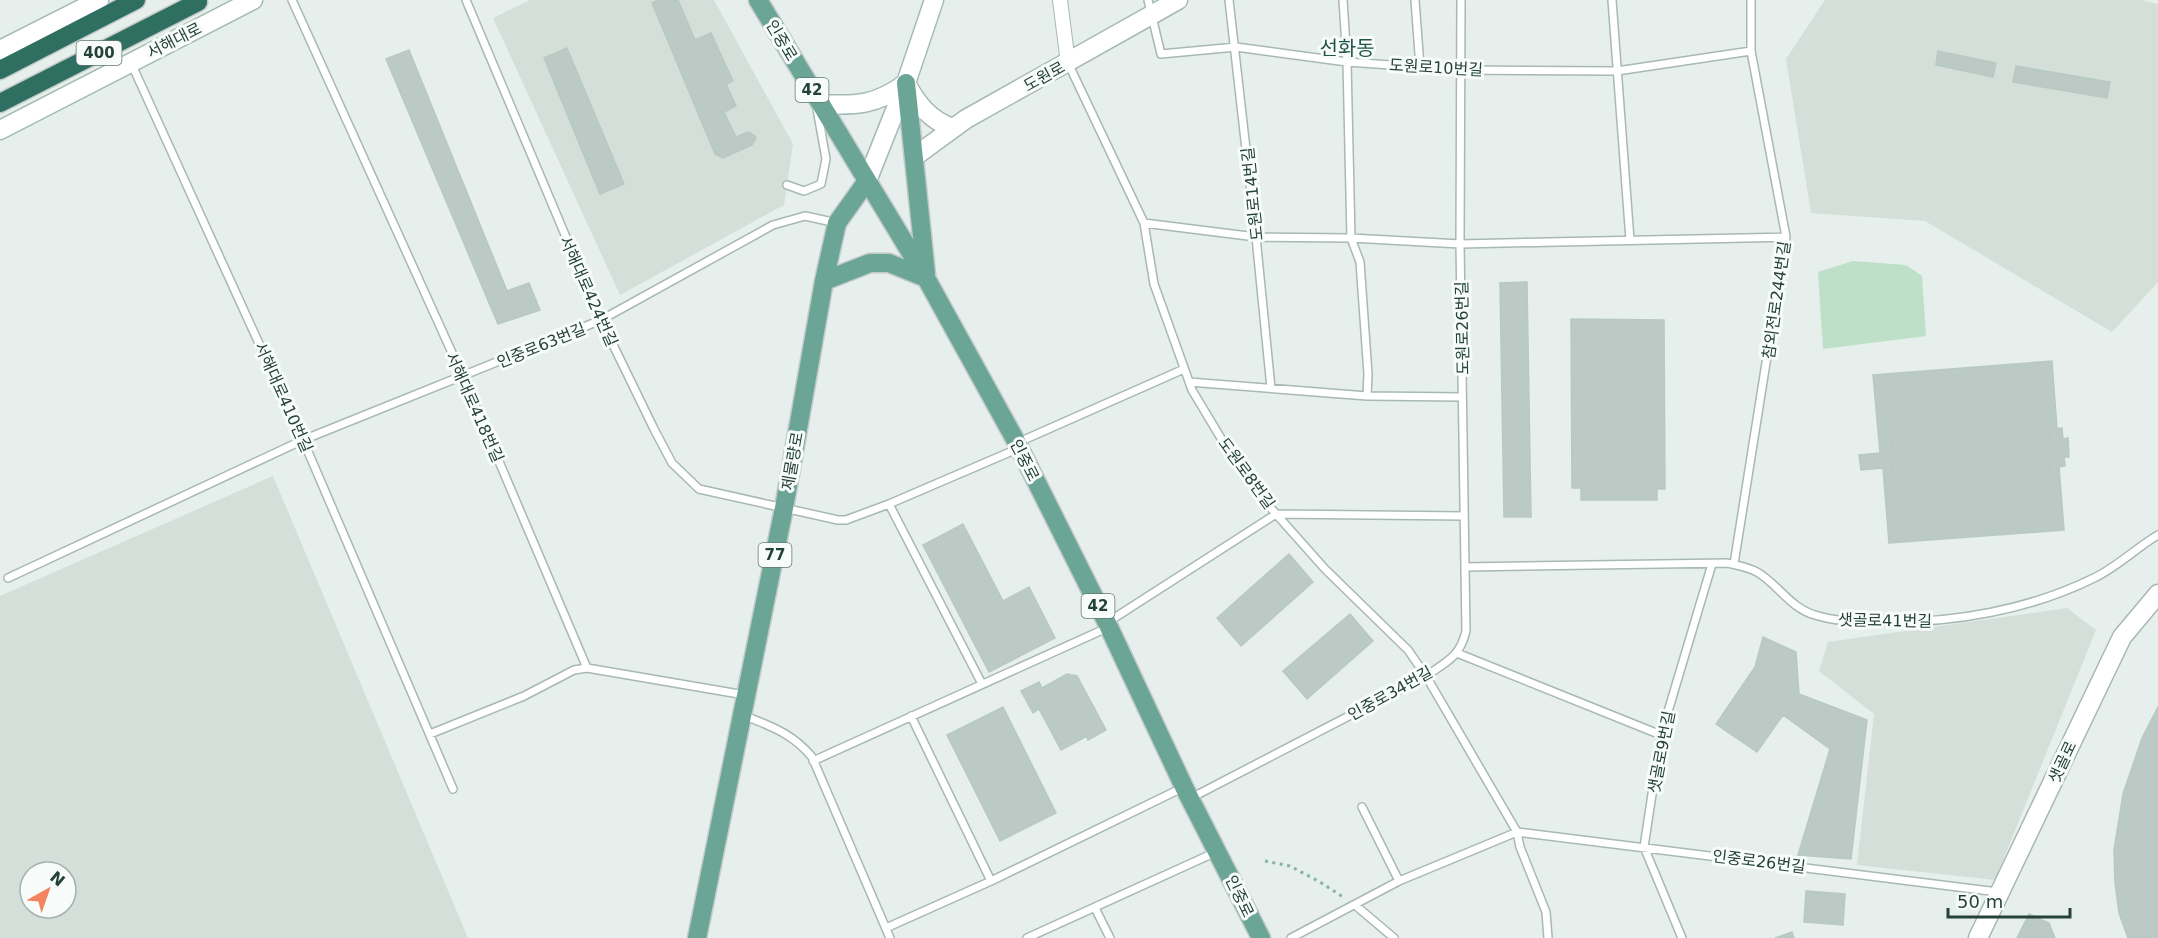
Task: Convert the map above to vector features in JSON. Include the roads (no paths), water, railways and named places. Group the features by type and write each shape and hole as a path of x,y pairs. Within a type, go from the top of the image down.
{"highway":[{"name":"400","path":"0,70 136,0"},
{"name":"400","path":"0,103 198,2"}],"main road":[{"name":"인중로","path":"758,0 926,278 1018,445 1261,938"},
{"path":"824,281 870,264 889,263 926,278 906,83"},
{"name":"제물량로","path":"698,938 784,508 824,281 837,223 867,181"}],"street":[{"path":"0,50 99,0"},
{"name":"서해대로","path":"0,130 252,0"},
{"name":"제물량로","path":"867,181 906,83 934,0"},
{"path":"1060,0 1068,63"},
{"name":"도원로","path":"914,157 952,128 1068,63 1149,8 1178,0"},
{"path":"817,98 860,105 891,94 906,83 916,102 930,117 952,128"},
{"name":"샛골로","path":"1978,938 2122,637 2158,594"}],"lane":[{"name":"서해대로418번길","path":"292,0 463,377 587,668"},
{"name":"서해대로424번길","path":"466,0 601,320 672,463 699,489 846,520 889,504 1184,369"},
{"name":"도원로14번길","path":"1230,0 1271,388"},
{"path":"1343,0 1347,62 1351,238 1360,262 1368,374 1367,396"},
{"path":"1415,0 1420,67"},
{"name":"도원로26번길","path":"1457,653 1463,645 1466,631 1460,244 1461,0"},
{"path":"1612,0 1630,240"},
{"name":"참외전로244번길","path":"1734,564 1786,237 1751,51 1751,0"},
{"name":"도원로10번길","path":"1149,8 1161,54 1236,46 1347,62 1462,70 1617,71 1751,51"},
{"name":"서해대로410번길","path":"131,63 303,440 453,789"},
{"name":"도원로8번길","path":"1068,63 1144,223 1154,284 1189,382 1226,445 1276,514 1325,569 1408,650 1426,676 1517,832"},
{"path":"787,185 804,191 822,184 826,159 817,98"},
{"name":"인중로63번길","path":"8,578 303,440 601,320 773,225 805,216 837,223"},
{"path":"1144,223 1256,237 1351,238 1460,244 1786,237"},
{"path":"1189,382 1367,396 1462,397"},
{"path":"889,504 982,684"},
{"path":"813,761 1108,625 1276,514 1464,516"},
{"name":"샛골로41번길","path":"1465,567 1734,564 1757,572 1799,608 1812,615 1854,622 1916,623 1959,619 2039,600 2095,578 2158,535"},
{"name":"샛골로9번길","path":"1644,847 1661,735 1712,564"},
{"path":"1457,653 1661,735"},
{"name":"인중로34번길","path":"886,928 1188,793 1426,676 1457,653"},
{"path":"430,734 524,696 574,670 587,668 747,695"},
{"path":"743,715 786,732 800,743 813,761 890,938"},
{"path":"910,716 991,881"},
{"path":"1362,807 1400,881"},
{"path":"1517,832 1520,847 1546,912 1548,938"},
{"name":"인중로26번길","path":"1291,938 1400,881 1517,832 2001,892"},
{"path":"1644,847 1682,938"},
{"path":"1028,938 1218,851"},
{"path":"1355,905 1394,938"},
{"path":"1095,908 1110,938"}],"district":[{"name":"선화동","path":"1347,48"}]}
